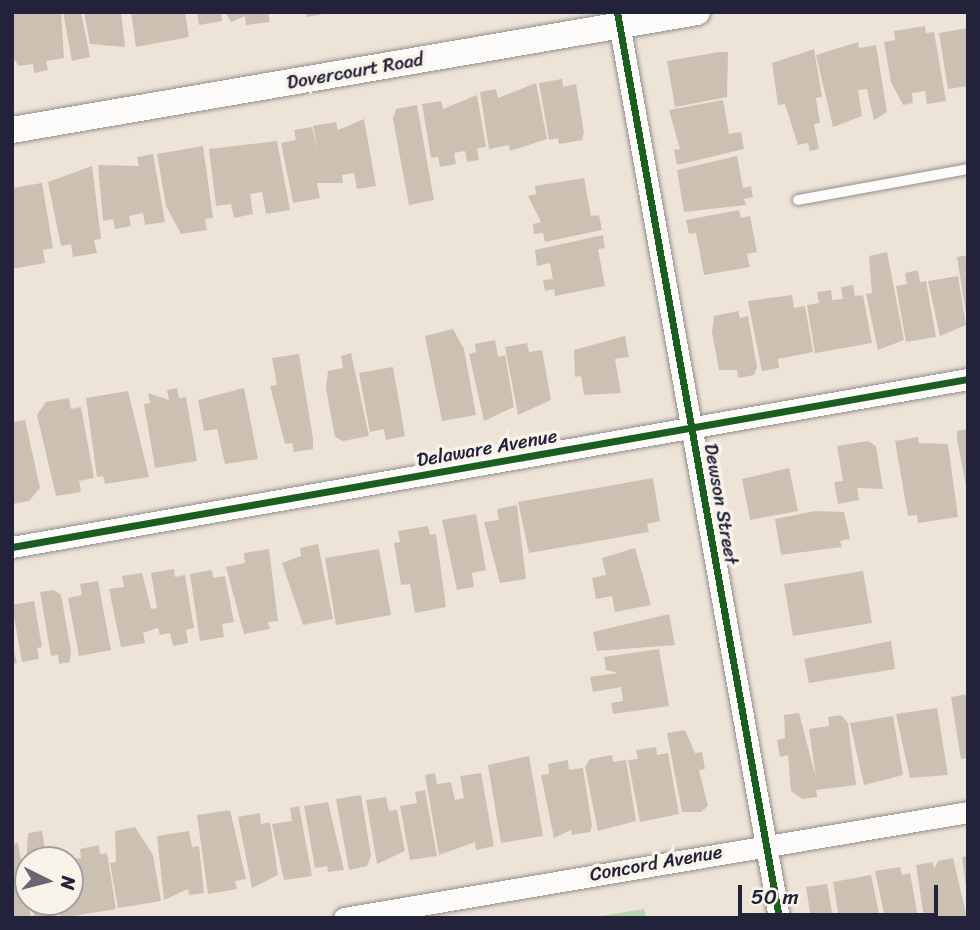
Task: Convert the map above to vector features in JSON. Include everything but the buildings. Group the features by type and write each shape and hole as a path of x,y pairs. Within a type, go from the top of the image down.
{"street":[{"name":"Dovercourt Road","path":"12,130 619,19 698,12"},
{"name":"Dewson Street","path":"619,19 779,918"},
{"name":"Delaware Avenue","path":"12,547 968,379"},
{"name":"Concord Avenue","path":"344,918 766,844 968,812"}],"lane":[{"path":"798,200 968,169"}],"green space":[{"path":"644,909 646,918 590,918"}],"cycle path":[{"path":"617,12 779,918"},
{"path":"12,547 968,379"}]}
